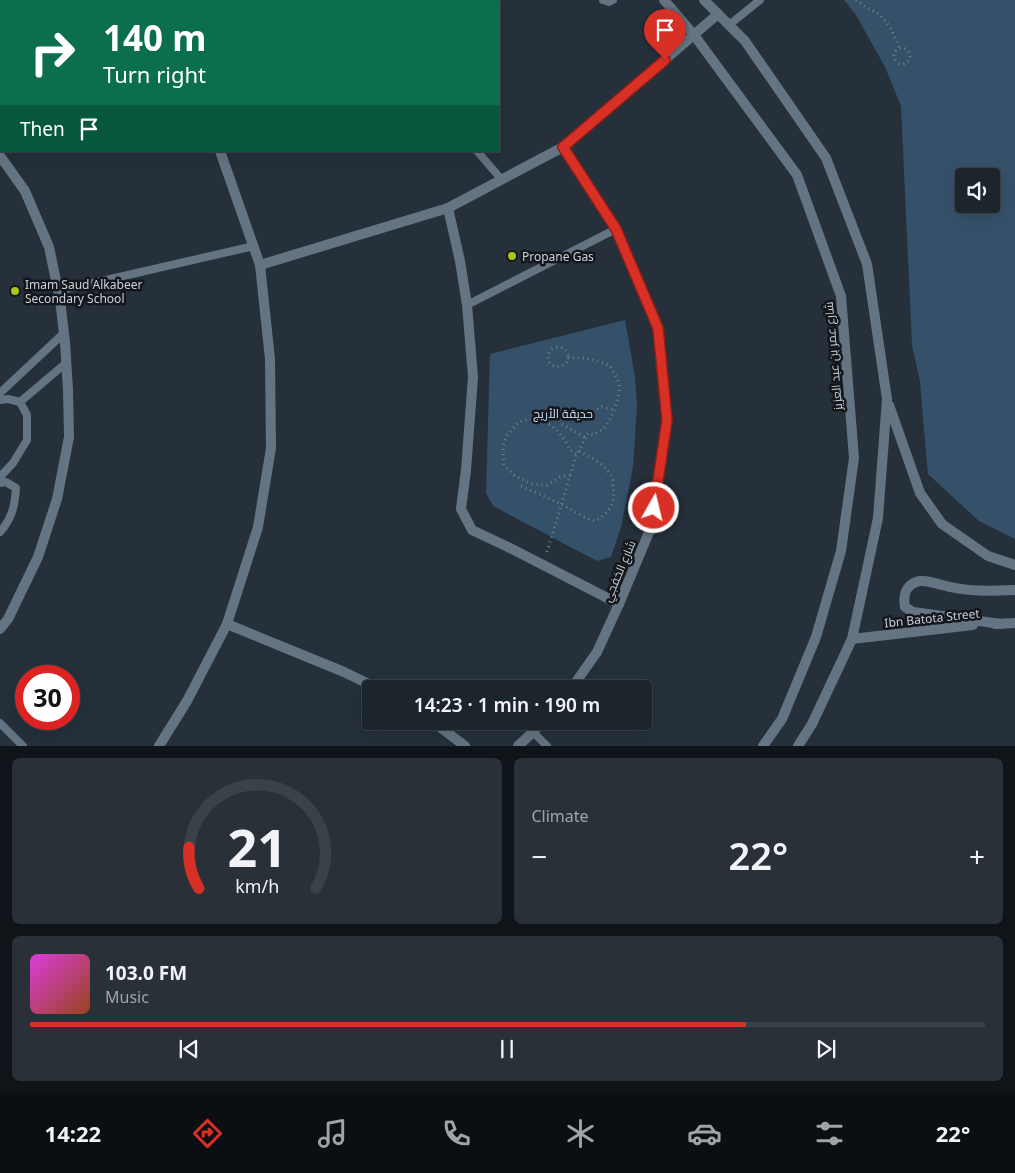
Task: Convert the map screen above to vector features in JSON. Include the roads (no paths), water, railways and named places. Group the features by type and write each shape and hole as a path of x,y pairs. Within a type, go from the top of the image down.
{"street":[{"name":"شارع عمر بن عبد العزيز","path":"664,0 694,35 797,175 841,296 854,458 841,550 816,637 782,719 764,746"},
{"path":"704,0 745,41 826,158 867,264 887,399 920,493 942,524 988,556 1015,566"},
{"path":"260,265 448,208 563,147 718,14"},
{"name":"شارع الخفجي","path":"563,147 616,229 658,328 667,420 652,525 597,652 577,680"},
{"path":"159,746 187,701 227,624 258,527 271,448 270,359 260,265 220,152"},
{"path":"0,156 25,191 49,247 64,333 69,437 57,498 38,557 8,619 0,629"},
{"path":"448,208 460,261 467,305 473,377 461,510 472,530 619,604"},
{"path":"798,746 812,724 852,639 878,518 887,399"},
{"path":"1000,624 913,612 905,607 906,591 909,585 918,581 932,582 952,588 983,591 1015,590"},
{"name":"Ibn Batota Street","path":"852,639 966,625 1015,623"},
{"path":"227,624 362,681"},
{"path":"444,730 465,746"},
{"path":"518,746 533,732"}],"lane":[{"path":"602,0 609,2 613,0"},
{"path":"729,25 760,0"},
{"path":"478,152 502,180"},
{"path":"467,305 616,229"},
{"path":"58,291 254,246"},
{"path":"0,393 64,333"},
{"path":"20,402 66,363"},
{"path":"0,400 8,399 20,402 27,415 27,440 13,463 0,477"},
{"path":"0,483 6,482 16,488 14,507 6,525 0,532"},
{"path":"0,723 23,746"},
{"path":"533,732 546,746"}],"place":[{"name":"Propane Gas","path":"512,256"},
{"name":"Imam Saud Alkabeer Secondary School","path":"15,291"}],"park label":[{"name":"حديقة الأريج","path":"563,413"}]}
